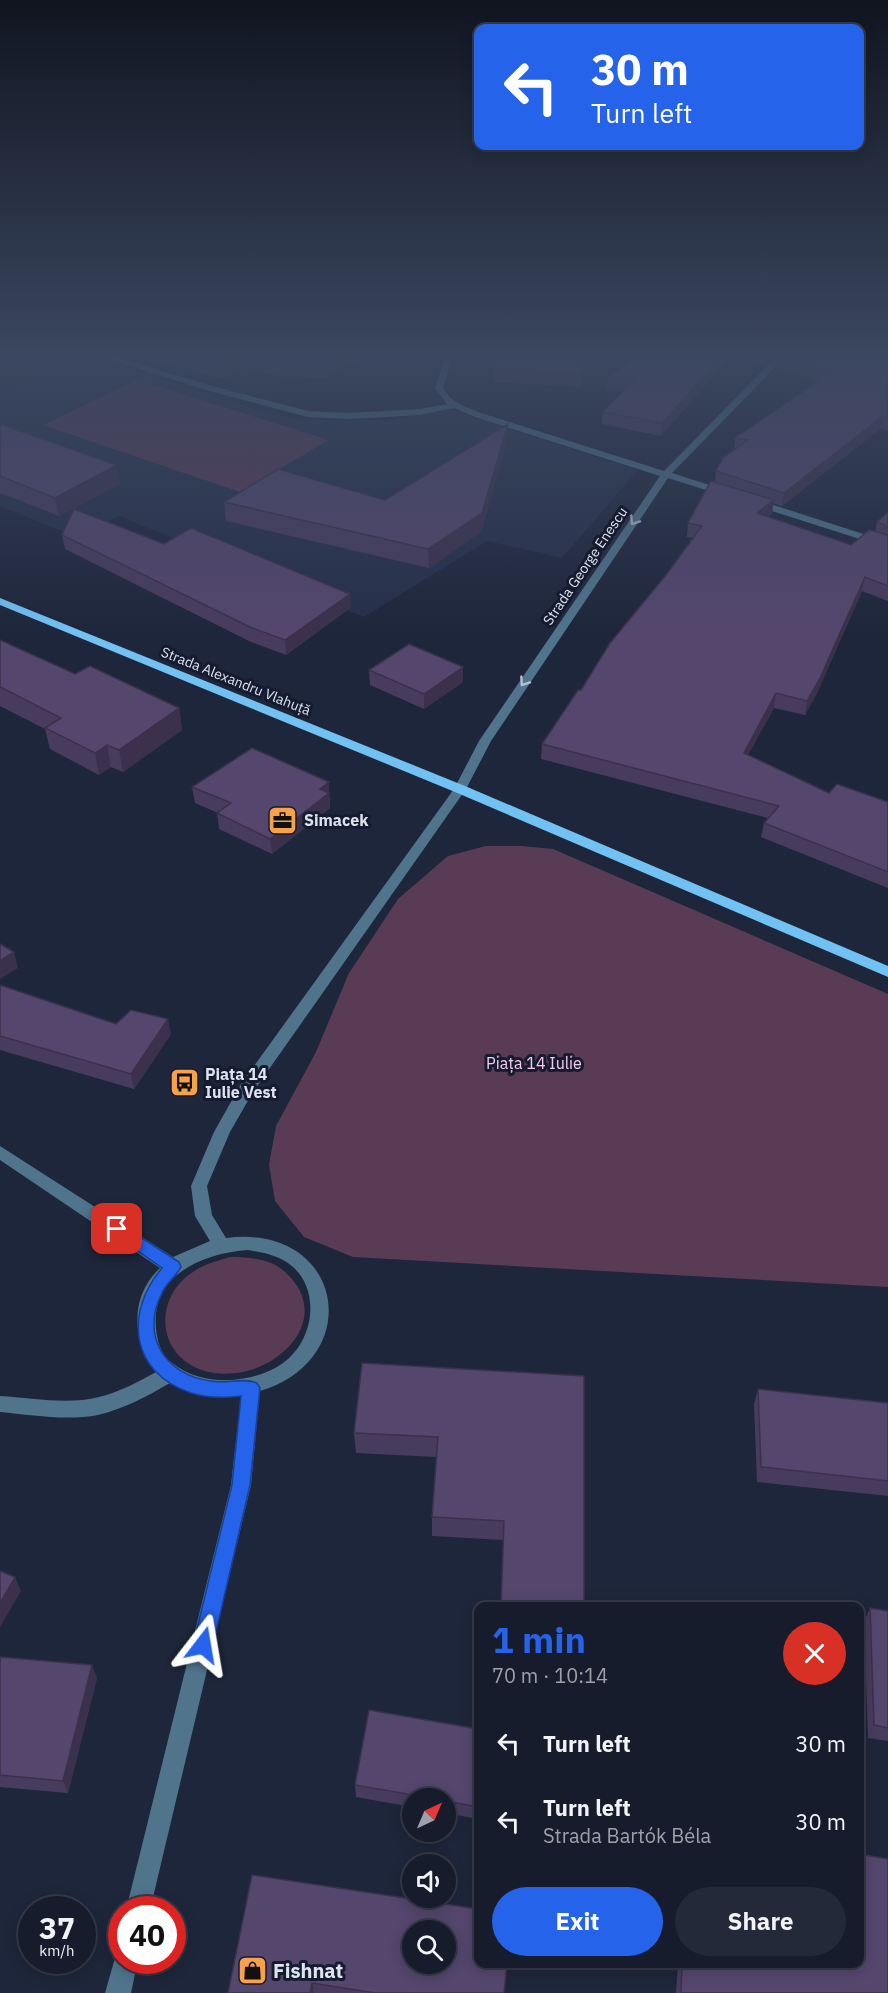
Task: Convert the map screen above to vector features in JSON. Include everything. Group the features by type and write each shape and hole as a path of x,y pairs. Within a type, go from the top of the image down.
{"main road":[{"name":"Strada Alexandru Vlahuță","path":"0,601 460,789"},
{"path":"460,789 888,972"}],"street":[{"path":"577,446 733,496"},
{"name":"Strada George Enescu","path":"460,789 485,741 666,474 694,446"},
{"path":"744,499 888,545"},
{"path":"221,1244 204,1216 198,1186 222,1132 247,1088 460,789"},
{"path":"0,1152 173,1267"},
{"path":"221,1244 256,1244 272,1247 294,1258 311,1274 320,1295 321,1317 314,1340 299,1360 277,1377 251,1388 221,1390 194,1386 170,1374 153,1355 145,1333 147,1309 156,1287 173,1267 195,1253 221,1244"},
{"path":"0,1404 29,1407 96,1406 135,1393 170,1374"},
{"path":"141,1896 241,1485 251,1388"},
{"path":"118,1993 123,1974"}],"shaded area":[{"path":"0,446 563,446 638,470 562,558 487,541 364,617 119,516 76,537 0,506"}],"green space":[{"path":"105,446 319,446 240,492"},
{"name":"Piața 14 Iulie","path":"486,846 553,849 888,994 888,1287 353,1257 304,1237 275,1201 269,1165 276,1126 316,1052 349,973 398,899 448,856"},
{"path":"230,1257 261,1260 281,1269 295,1283 303,1299 304,1315 300,1330 292,1343 266,1364 235,1373 207,1372 196,1368 179,1356 171,1345 165,1319 167,1306 181,1281 202,1267"}],"building":[{"path":"0,446 63,446 117,465 55,498 0,476"},
{"path":"472,446 502,446 482,513 428,549 224,502 278,469 385,500"},
{"path":"740,446 844,446 784,493 716,471 723,458"},
{"path":"711,481 774,500 757,513 851,545 869,530 888,535 888,586 865,577 820,678 807,701 776,693 744,753 829,793 837,784 888,802 888,872 764,823 779,806 542,744 578,690 581,690 610,643 666,575 702,526 688,523"},
{"path":"74,509 164,544 191,528 350,594 285,640 250,627 62,535"},
{"path":"888,512 888,526 877,522"},
{"path":"0,640 75,674 90,666 179,708 119,750 107,745 95,753 45,728 61,718 0,687"},
{"path":"409,644 463,667 424,694 369,670"},
{"path":"252,748 329,782 320,789 329,793 270,839 217,813 231,803 192,787"},
{"path":"0,944 14,952 0,961"},
{"path":"0,985 116,1024 131,1010 168,1019 131,1074 0,1036"},
{"path":"362,1363 584,1376 584,1602 501,1602 504,1521 432,1517 438,1437 354,1433"},
{"path":"758,1389 888,1403 888,1481 761,1467"},
{"path":"0,1571 15,1577 0,1603"},
{"path":"870,1608 888,1611 888,1728 874,1725"},
{"path":"0,1657 92,1665 63,1781 0,1775"},
{"path":"369,1710 474,1728 474,1806 456,1803 456,1788 402,1788 402,1793 355,1785"},
{"path":"864,1855 888,1859 888,1993 681,1993 682,1968 864,1968"},
{"path":"252,1875 402,1898 402,1908 456,1908 456,1906 474,1908 474,1968 507,1968 504,1993 375,1993 312,1983 310,1993 228,1993"}],"place":[{"name":"Simacek","path":"283,820"},
{"name":"Piața 14 Iulie Vest","path":"184,1083"},
{"name":"Fishnat","path":"252,1971"}],"route":[{"path":"117,1229 173,1267 156,1287 147,1309 145,1333 153,1355 170,1374 194,1386 221,1390 251,1388 241,1485 203,1645"}]}
